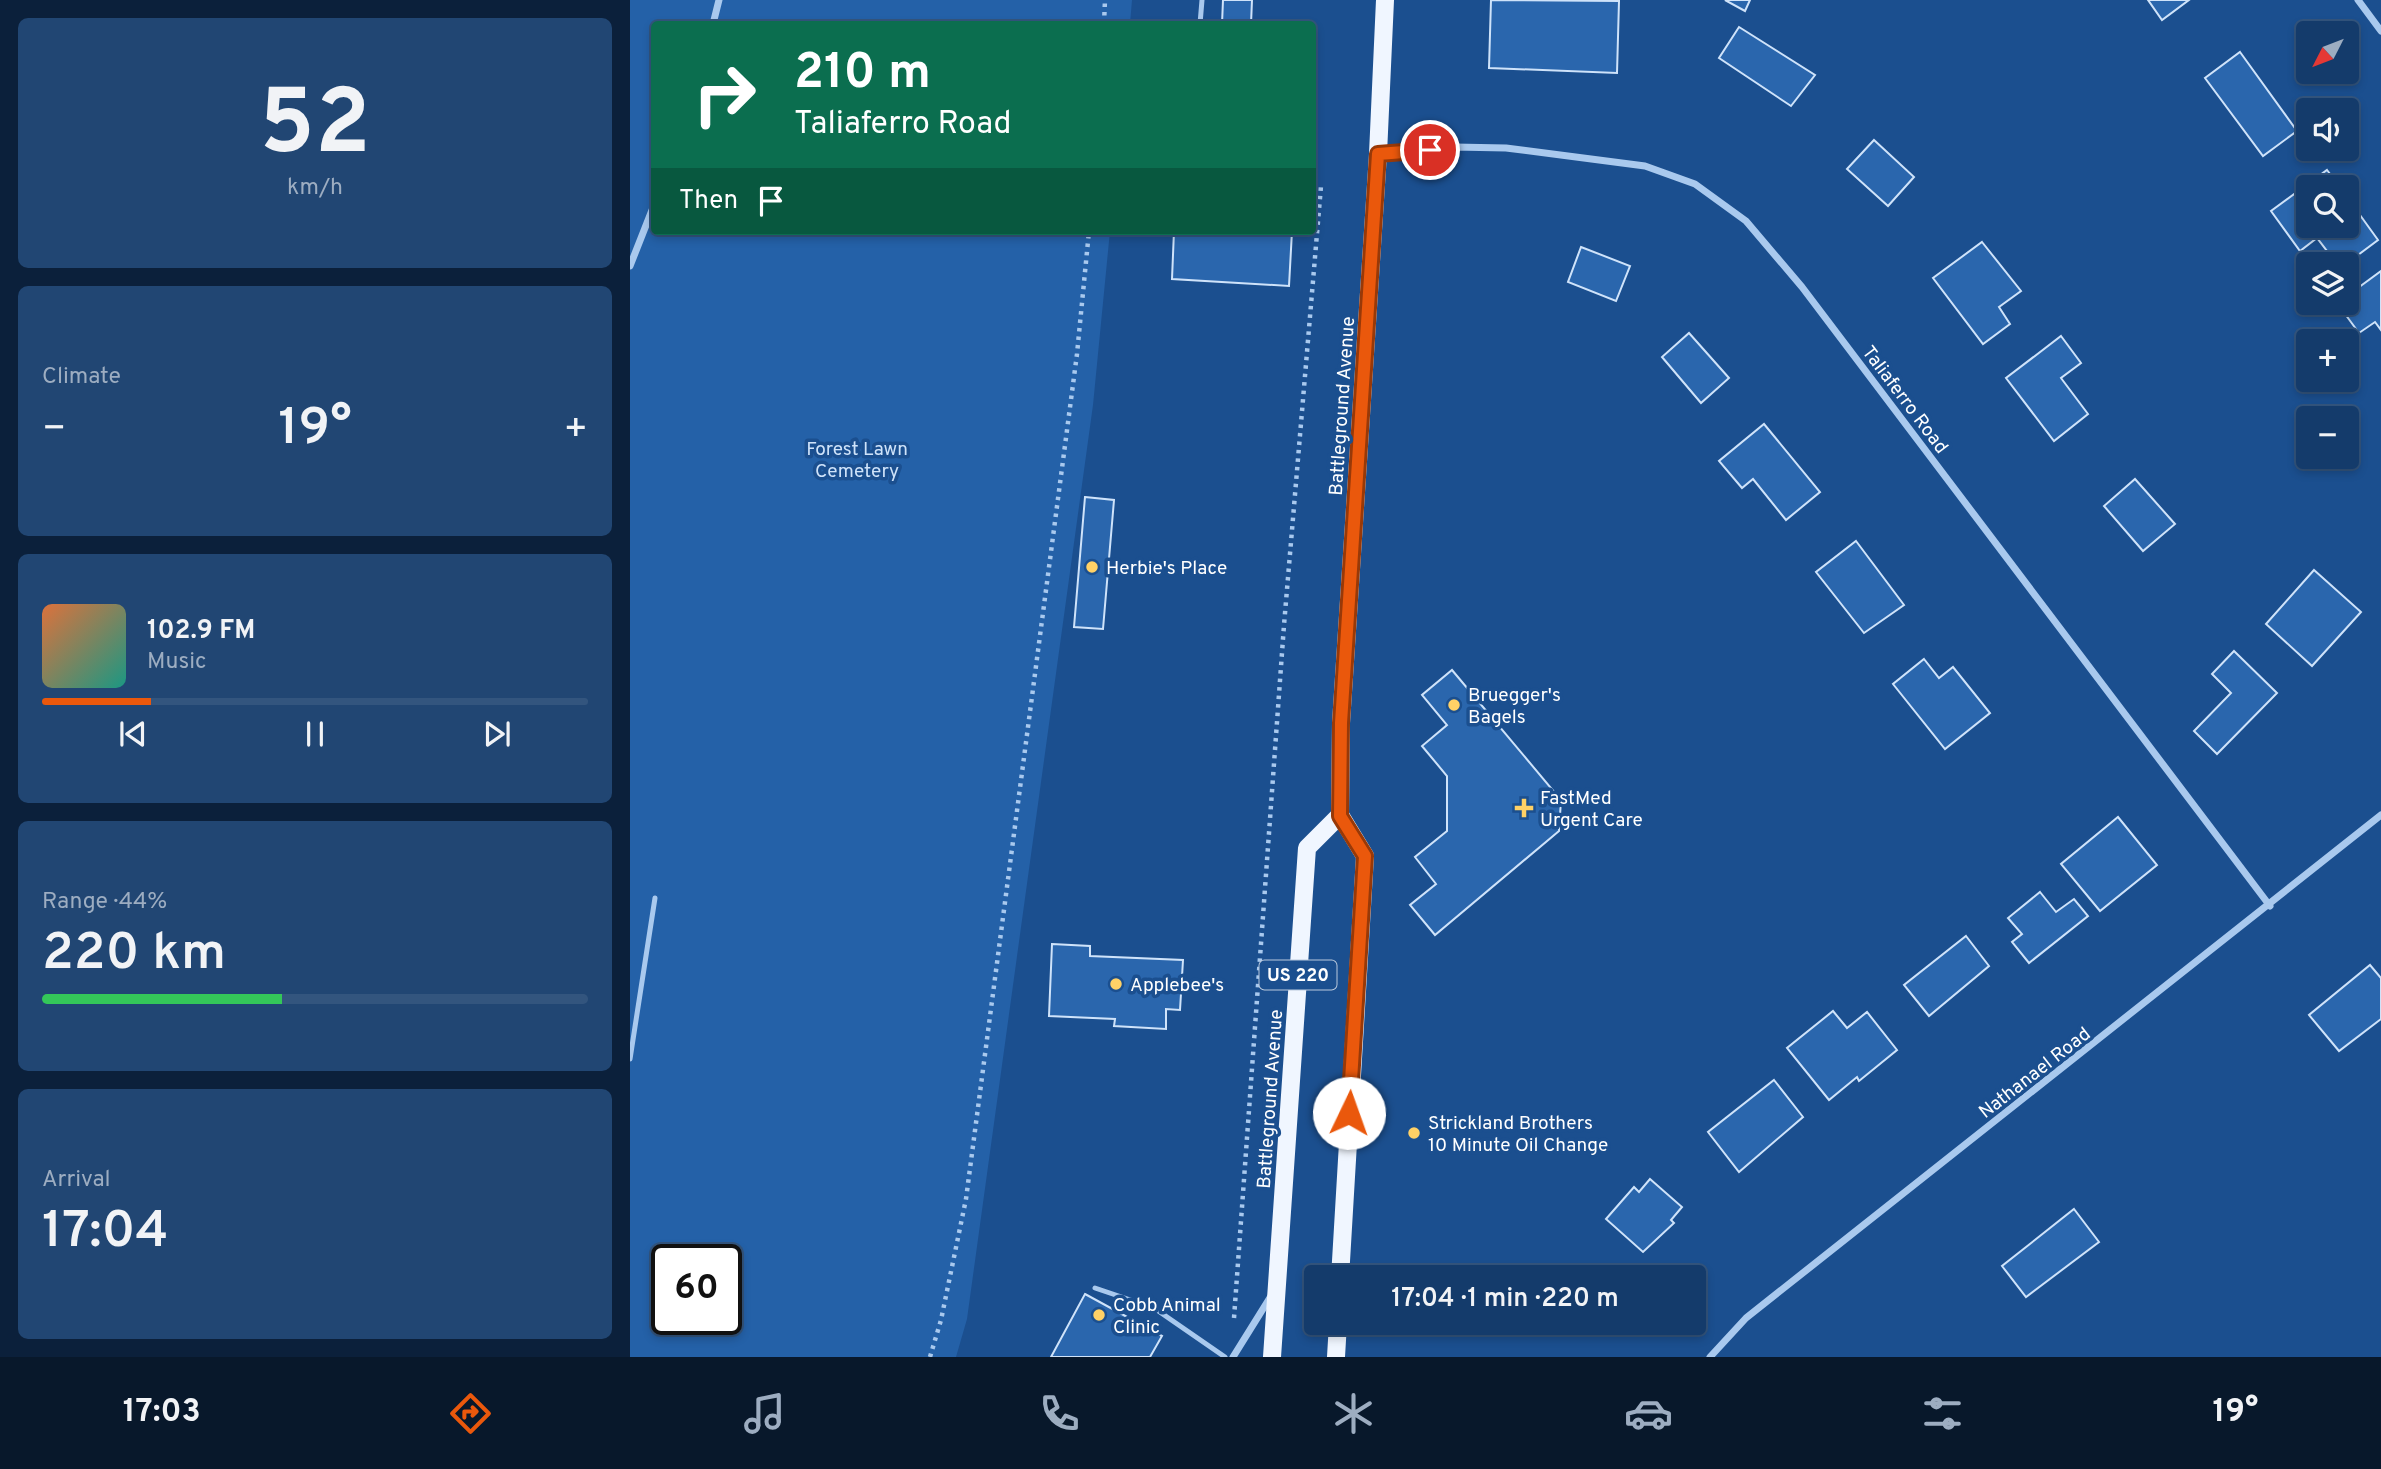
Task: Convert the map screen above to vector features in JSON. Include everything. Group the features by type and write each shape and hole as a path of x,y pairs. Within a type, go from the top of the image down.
{"main road":[{"name":"Battleground Avenue","path":"1272,1357 1307,848 1340,816 1341,723 1378,154 1385,0"},
{"name":"US 220","path":"1340,816 1365,856 1341,1265"},
{"path":"1336,1357 1337,1335"}],"street":[{"path":"714,21 719,0"},
{"path":"2358,0 2381,31"},
{"name":"Taliaferro Road","path":"1378,154 1454,148 1506,148 1645,166 1695,184 1746,221 1802,288 2270,906"},
{"path":"630,266 651,213"},
{"name":"Nathanael Road","path":"1710,1357 1746,1318 2270,906 2381,815"},
{"path":"1233,1357 1276,1289"}],"lane":[{"path":"1200,21 1202,0"},
{"path":"630,1059 655,898"},
{"path":"1095,1288 1154,1308 1225,1357"}],"path":[{"path":"1104,21 1105,0"},
{"path":"1233,1330 1284,625 1321,186"},
{"path":"930,1357 941,1320 966,1199 1077,354 1089,235"}],"green space":[{"name":"Forest Lawn Cemetery","path":"630,0 1132,0 1130,21 651,21 651,235 1110,235 1093,405 967,1319 956,1357 630,1357"}],"building":[{"path":"1223,0 1252,0 1251,21 1222,21"},
{"path":"1491,0 1619,1 1617,73 1489,68"},
{"path":"1725,0 1750,0 1745,11"},
{"path":"2148,0 2189,0 2162,20"},
{"path":"1739,27 1815,75 1791,106 1719,58"},
{"path":"2240,52 2296,132 2263,156 2205,78"},
{"path":"1874,140 1914,177 1888,206 1847,169"},
{"path":"2296,193 2296,238 2317,238 2300,251 2271,211"},
{"path":"2359,214 2378,240 2359,254 2359,252 2328,252 2317,238 2359,238"},
{"path":"1174,235 1292,235 1289,286 1172,279"},
{"path":"1982,242 2021,291 1999,307 2010,324 1983,344 1933,278"},
{"path":"1581,247 1630,266 1616,301 1568,282"},
{"path":"2381,271 2381,330 2375,322 2359,333 2359,329 2356,329 2346,315 2359,315 2359,287"},
{"path":"1689,333 1729,378 1701,403 1662,357"},
{"path":"2061,336 2081,363 2061,378 2088,414 2054,441 2006,378"},
{"path":"1764,424 1820,492 1786,520 1753,479 1742,488 1719,461"},
{"path":"2135,479 2175,524 2143,551 2104,506"},
{"path":"1085,497 1114,500 1103,629 1074,627"},
{"path":"1856,541 1904,605 1864,633 1816,572"},
{"path":"2314,570 2361,612 2312,666 2266,624"},
{"path":"2234,651 2277,693 2217,754 2194,731 2231,693 2212,674"},
{"path":"1924,659 1939,678 1953,667 1990,713 1945,749 1893,684"},
{"path":"1452,670 1561,800 1559,831 1435,935 1410,905 1436,884 1415,857 1447,831 1447,776 1422,746 1447,725 1422,695"},
{"path":"2118,817 2157,865 2100,911 2061,864"},
{"path":"2040,892 2056,912 2074,899 2088,916 2029,963 2012,942 2022,934 2008,918"},
{"path":"1966,936 1989,966 1929,1016 1904,985"},
{"name":"Applebee's","path":"1052,944 1090,946 1090,956 1183,960 1180,1010 1166,1009 1166,1029 1114,1026 1115,1019 1049,1016"},
{"path":"2370,965 2381,978 2381,1019 2339,1051 2309,1015"},
{"path":"1833,1011 1847,1028 1867,1012 1897,1050 1859,1081 1857,1077 1829,1100 1787,1048"},
{"path":"1774,1080 1803,1117 1739,1172 1708,1132"},
{"path":"1650,1179 1682,1207 1671,1220 1674,1223 1643,1252 1606,1219 1634,1187 1639,1192"},
{"path":"2074,1209 2099,1242 2026,1297 2002,1266"},
{"name":"Cobb Animal Clinic","path":"1085,1294 1162,1336 1150,1357 1051,1357"}],"place":[{"name":"Herbie's Place","path":"1092,567"},
{"name":"Bruegger's Bagels","path":"1454,705"},
{"name":"FastMed Urgent Care","path":"1524,808"},
{"name":"Applebee's","path":"1116,984"},
{"name":"Strickland Brothers 10 Minute Oil Change","path":"1414,1133"},
{"name":"Cobb Animal Clinic","path":"1099,1315"}],"route":[{"path":"1349,1113 1365,856 1340,816 1341,723 1378,154 1430,150"}]}
